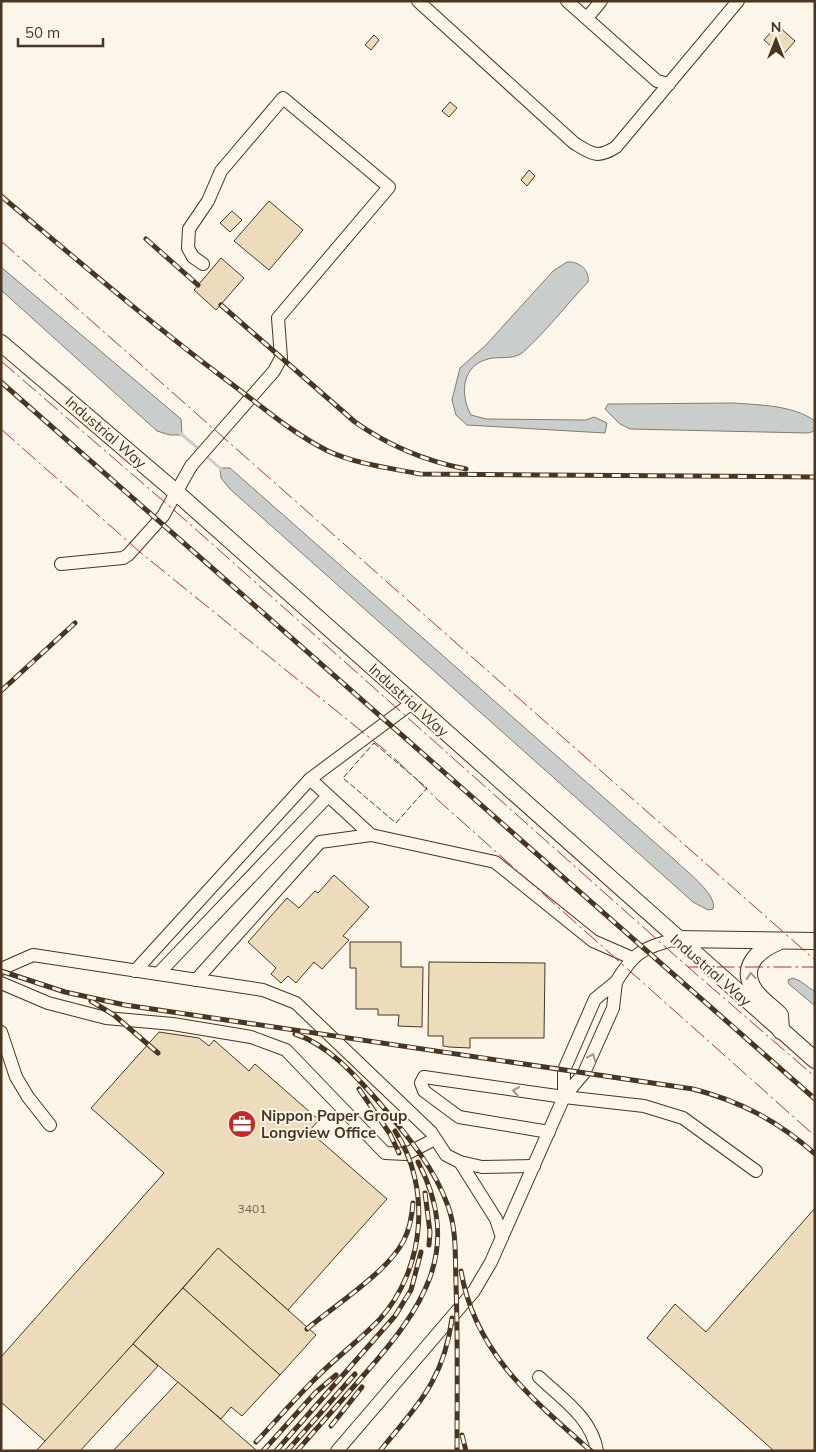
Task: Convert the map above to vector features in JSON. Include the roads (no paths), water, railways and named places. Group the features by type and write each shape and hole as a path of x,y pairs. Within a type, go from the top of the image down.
{"main road":[{"name":"Industrial Way","path":"1,343 177,493 676,939 815,1060"},
{"path":"676,939 815,941"},
{"path":"780,941 758,952 750,969 750,979 753,988 780,1014 781,1031"}],"lane":[{"path":"418,1 574,143 592,154 604,154 616,147 738,1"},
{"path":"567,1 657,81 669,84"},
{"path":"587,18 601,1"},
{"path":"61,564 78,561 117,560 128,555 163,516 192,466 274,371 281,358 278,318 389,187 282,98 221,171 208,201 189,229 188,248 193,257 203,264"},
{"path":"135,971 310,779 412,703"},
{"path":"310,779 371,835"},
{"path":"158,974 328,796"},
{"path":"196,980 320,842 371,835 495,862 593,941 632,958"},
{"path":"564,1097 564,1070 595,999 616,982 632,958 644,948 676,939"},
{"path":"1,969 33,955 263,990 296,1003 435,1139 446,1155 460,1162 482,1167 534,1166"},
{"path":"1,982 48,1003 106,1018 173,1024 251,1037 286,1050 385,1153 406,1154 435,1139"},
{"path":"337,1451 474,1290 502,1237 564,1097 584,1073 613,1008 616,982"},
{"path":"1,1032 16,1077 28,1097 50,1125"},
{"path":"549,1132 459,1117 424,1091 421,1083 424,1077 564,1097 644,1106 683,1118 756,1171"},
{"path":"460,1162 496,1219 502,1237"},
{"path":"539,1377 584,1421 593,1435 597,1451"}],"waterway":[{"path":"180,433 200,450"},
{"path":"204,454 222,470"}],"railway":[{"path":"1,196 196,357 288,426 328,451 350,459 420,474 815,477"},
{"path":"146,239 198,285"},
{"path":"221,305 355,422 368,431 408,452 436,462 466,469"},
{"path":"1,382 815,1099"},
{"path":"1,691 75,623"},
{"path":"1,971 65,992 125,1005 693,1089 727,1100 758,1114 773,1122 815,1154"},
{"path":"91,1001 114,1015 158,1053"},
{"path":"295,1034 318,1045 340,1061 368,1090 398,1124 427,1163 448,1206 453,1225 455,1254 457,1451"},
{"path":"359,1089 390,1134 399,1153"},
{"path":"256,1442 321,1373 380,1319 395,1299 407,1276 414,1252 418,1227 418,1202 415,1177 407,1153 395,1131"},
{"path":"297,1451 384,1352 418,1303 430,1278 437,1251 437,1224 432,1194 418,1162"},
{"path":"425,1193 430,1232 429,1245"},
{"path":"307,1329 360,1288 386,1264 396,1252 408,1231 413,1203"},
{"path":"276,1451 395,1316 411,1290 421,1252"},
{"path":"461,1271 468,1300 479,1326 493,1350 528,1393 591,1451"},
{"path":"380,1451 417,1405 436,1375 443,1358 452,1318"},
{"path":"287,1451 355,1374"},
{"path":"263,1451 315,1393 336,1375"},
{"path":"331,1426 362,1387"},
{"path":"462,1435 466,1451"}],"place":[{"name":"Nippon Paper Group Longview Office","path":"242,1124"}]}
